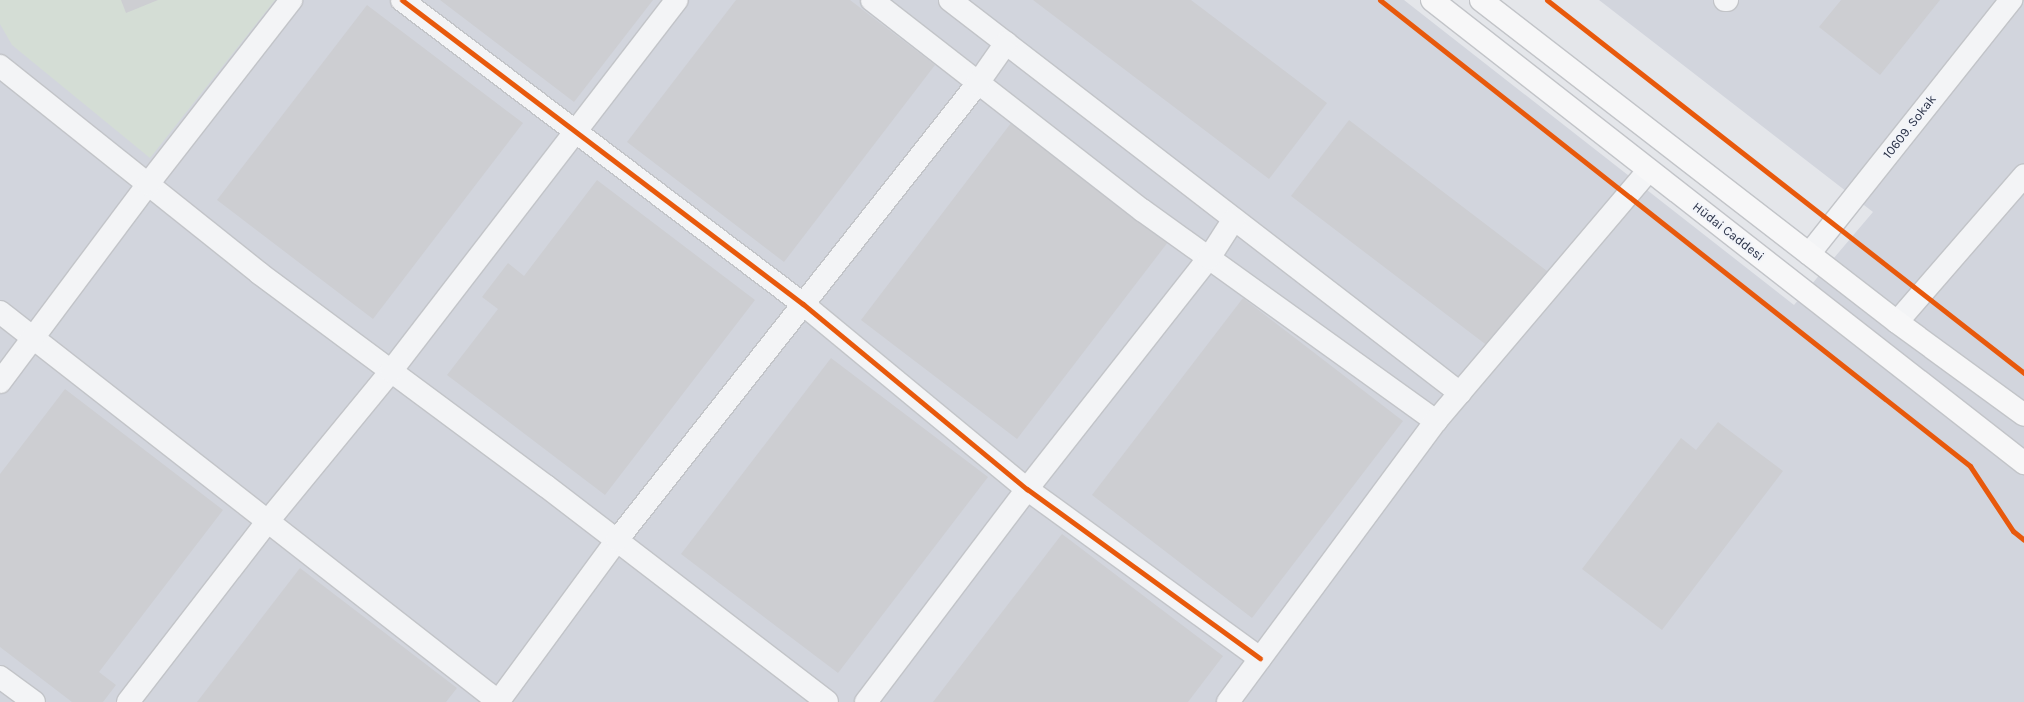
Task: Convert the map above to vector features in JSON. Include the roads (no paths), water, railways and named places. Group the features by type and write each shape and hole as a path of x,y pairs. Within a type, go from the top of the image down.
{"street":[{"path":"0,382 148,184 291,0"},
{"path":"402,0 803,304 1027,489 1260,658"},
{"path":"128,702 268,521 391,371 677,0"},
{"path":"872,0 1142,210 1436,421"},
{"path":"950,0 1460,393"},
{"name":"Hüdai Caddesi","path":"1432,0 2024,463"},
{"path":"1481,0 1897,322 2024,415"},
{"name":"10609. Sokak","path":"1809,254 2010,0"},
{"path":"0,312 34,337 498,702 617,540 978,83 1006,43"},
{"path":"0,66 259,273 617,540 827,702"},
{"path":"1228,702 1436,421 1649,170"},
{"path":"1897,322 2024,176"},
{"path":"866,702 1027,489 1209,258 1234,218"},
{"path":"0,677 34,702"}]}
